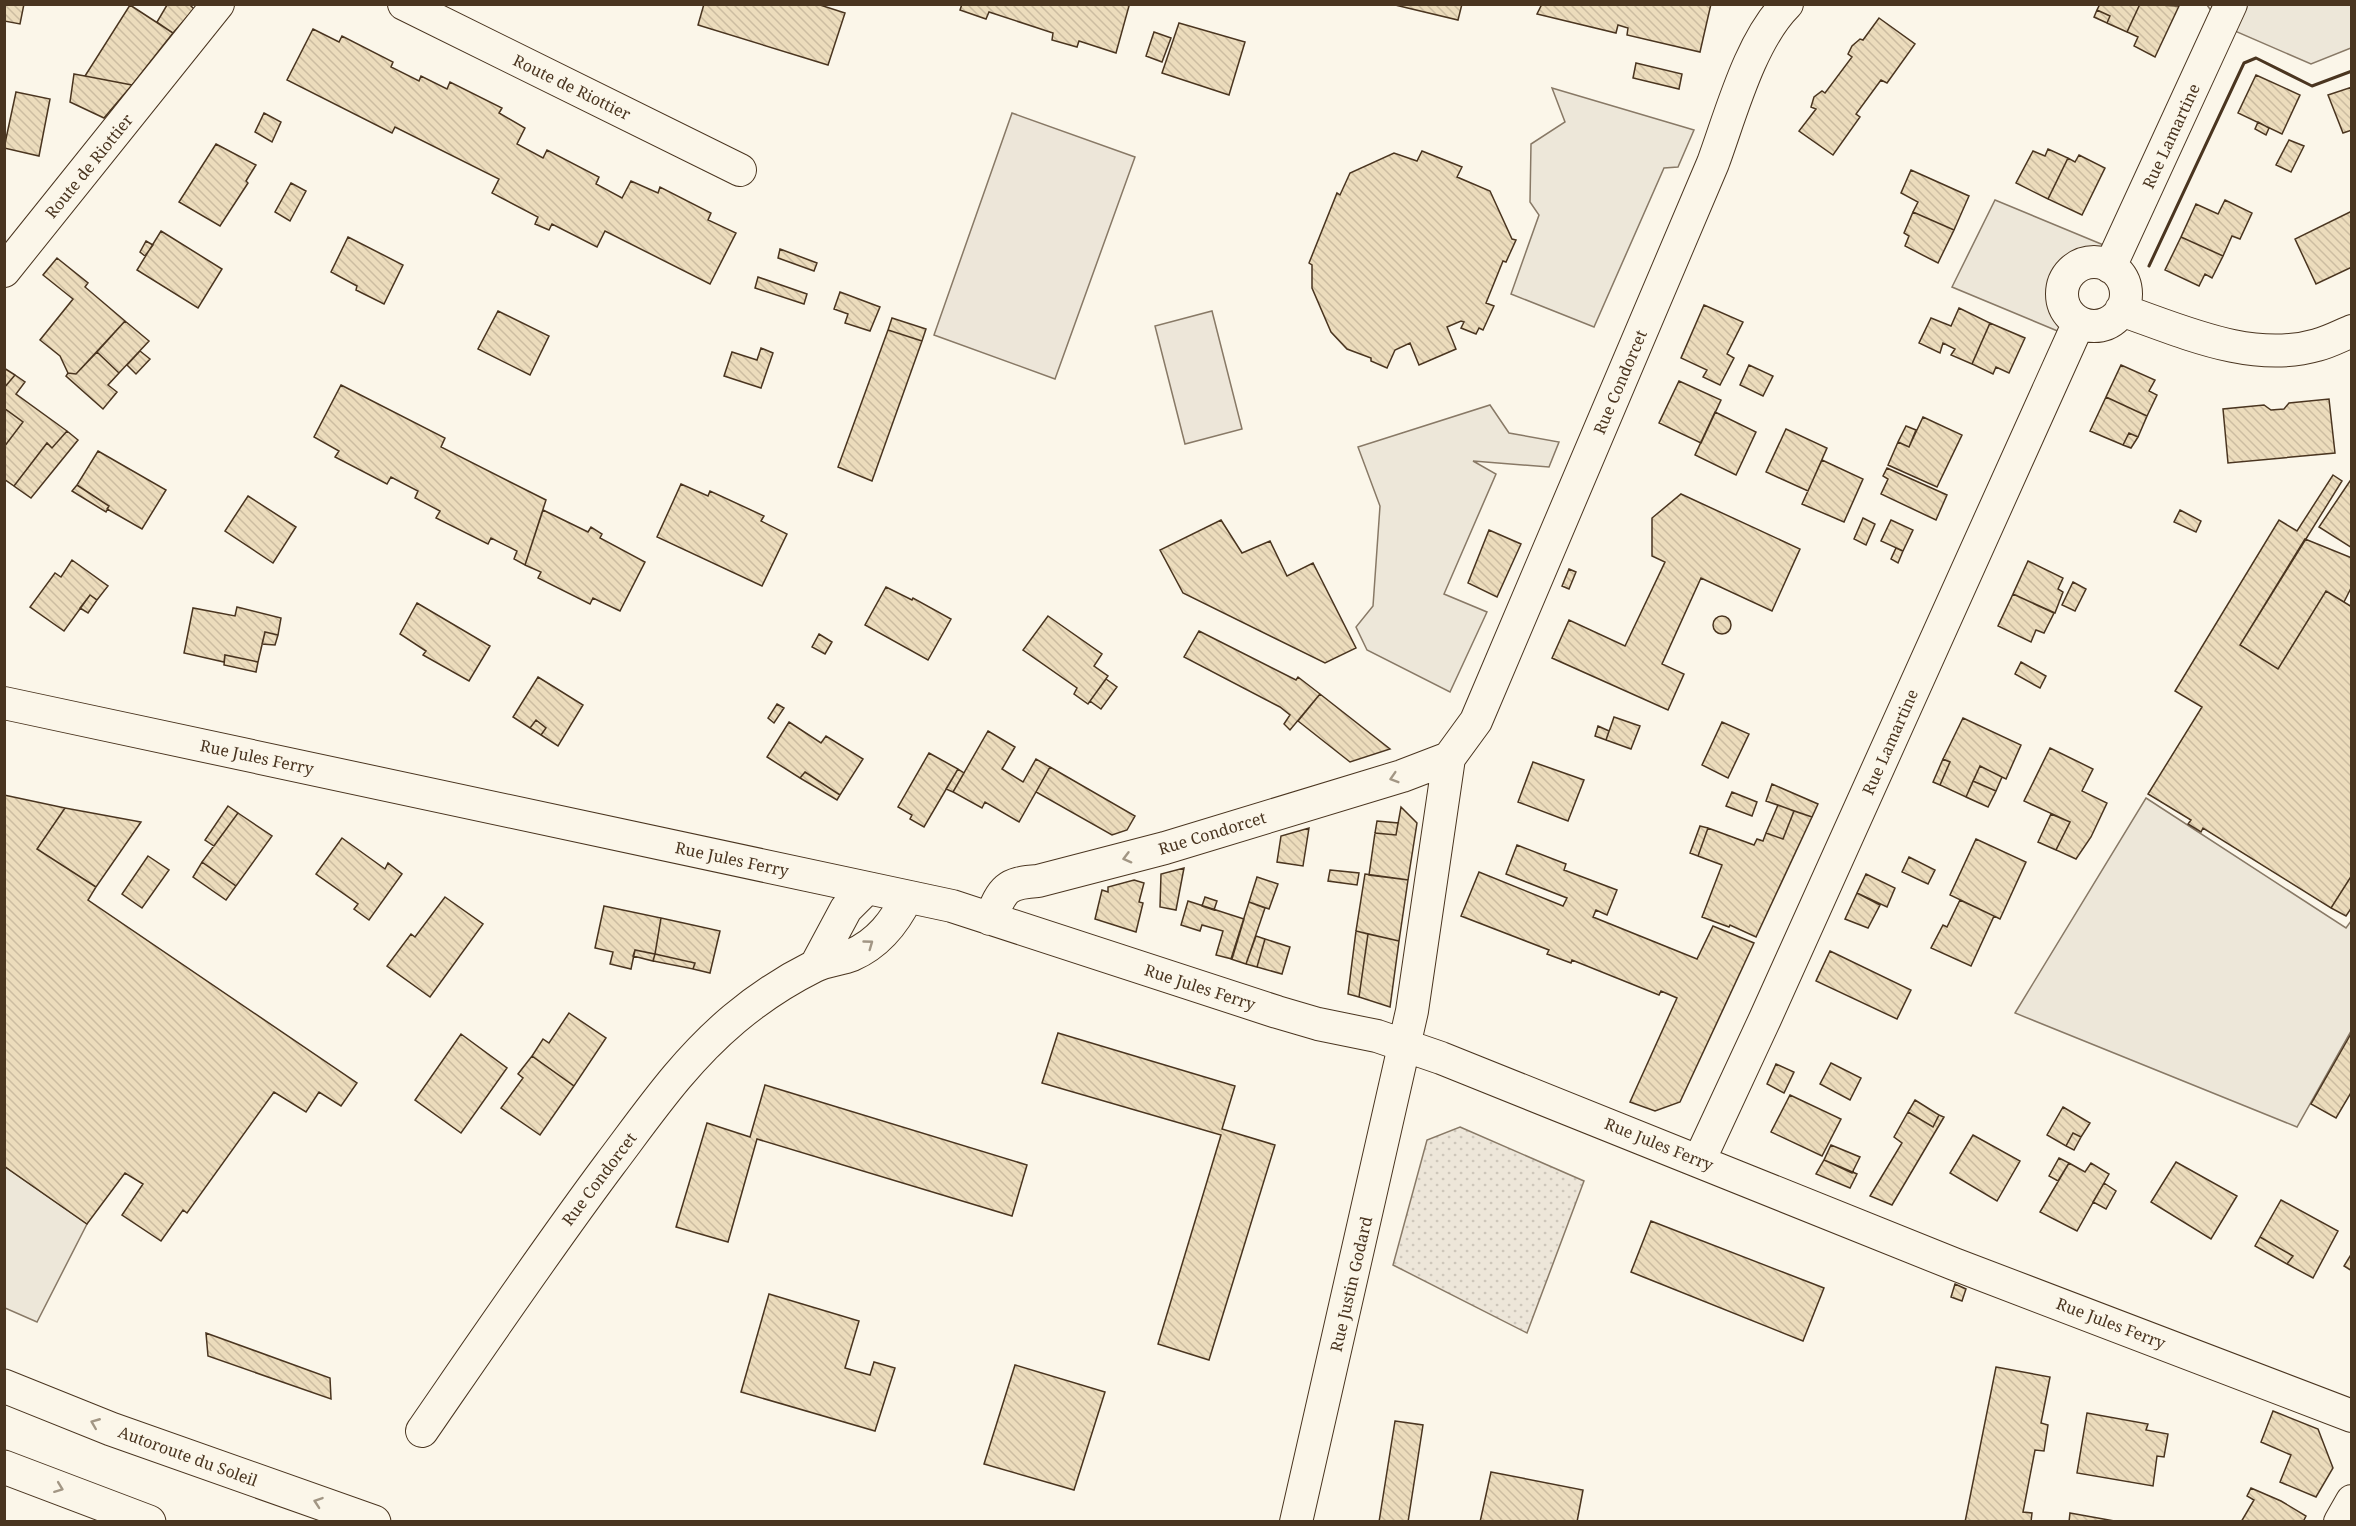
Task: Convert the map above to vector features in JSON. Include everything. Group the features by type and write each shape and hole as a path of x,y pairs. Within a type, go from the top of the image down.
{"highway":[{"name":"Autoroute du Soleil","path":"4,1386 111,1429 374,1521"},
{"path":"4,1467 149,1521"}],"street":[{"name":"Route de Riottier","path":"4,271 218,4"},
{"name":"Route de Riottier","path":"404,4 740,170"},
{"name":"Rue Condorcet","path":"1404,1046 1426,924 1449,758 1476,721 1713,163 1744,76 1772,19 1787,4"},
{"name":"Rue Lamartine","path":"2110,267 2231,4"},
{"path":"2101,263 2110,267 2124,281 2125,301 2121,310 2107,323 2097,326 2079,322 2065,308 2062,298 2066,279 2081,265 2101,263"},
{"path":"2121,310 2228,346 2278,351 2317,346 2352,331"},
{"name":"Rue Lamartine","path":"1699,1161 2079,322"},
{"name":"Rue Jules Ferry","path":"4,703 952,906 1287,1015 1377,1036 1541,1097 1954,1264 2352,1416"},
{"name":"Rue Condorcet","path":"990,919 998,899 1009,886 1018,882 1038,881 1165,848 1402,776 1449,758"},
{"path":"816,965 846,909 867,888"},
{"name":"Rue Condorcet","path":"422,1431 570,1217 690,1059 735,1018 769,993 816,965 852,955 867,947 887,930 907,897"},
{"name":"Rue Justin Godard","path":"1296,1521 1404,1046"},
{"path":"2340,1521 2352,1501"}],"shaded area":[{"path":"2207,5 2351,5 2351,48 2311,64 2221,25"},
{"path":"1552,88 1694,130 1678,167 1664,168 1594,327 1511,294 1539,215 1530,202 1531,144 1565,122"},
{"path":"1012,113 1135,157 1055,379 934,335"},
{"path":"1995,200 2118,251 2101,263 2081,265 2066,279 2062,298 2070,316 2072,337 1952,287"},
{"path":"1212,311 1242,429 1185,444 1155,326"},
{"path":"1490,405 1509,433 1559,442 1549,467 1473,461 1496,474 1444,594 1487,612 1450,692 1367,650 1356,627 1373,606 1380,506 1358,447"},
{"path":"2146,798 2346,928 2351,921 2351,1031 2297,1127 2015,1013"},
{"path":"1460,1127 1584,1181 1527,1333 1393,1265 1427,1140"},
{"path":"4,1166 87,1224 37,1322 5,1308"}],"building":[{"path":"4,4 24,4 20,24 4,21"},
{"path":"189,4 194,9 173,33 157,22 167,5"},
{"path":"704,4 817,4 845,13 828,65 698,25"},
{"path":"962,4 1125,4 1129,6 1116,53 1079,41 1077,47 1052,40 1053,33 989,12 986,19 960,10"},
{"path":"1391,4 1462,4 1458,20"},
{"path":"1542,4 1711,4 1700,52 1627,35 1628,28 1618,25 1616,33 1537,14"},
{"path":"2100,4 2140,4 2127,32 2107,23 2110,16 2097,10"},
{"path":"2140,4 2179,6 2155,57 2134,46 2138,37 2127,32"},
{"path":"130,5 173,33 132,85 85,76"},
{"path":"2097,10 2110,16 2107,23 2094,17"},
{"path":"1879,18 1915,44 1887,83 1881,80 1856,114 1860,117 1833,155 1799,131 1816,109 1811,107 1814,97 1822,91 1825,93 1852,57 1848,54 1852,46 1860,39 1863,40"},
{"path":"1179,23 1245,42 1229,95 1162,73"},
{"path":"313,29 339,42 342,36 393,62 391,67 419,81 421,76 447,89 450,82 502,108 499,113 525,128 517,144 543,158 547,150 599,177 596,184 622,198 631,181 658,193 660,187 711,213 708,220 736,233 710,284 605,231 597,247 552,224 549,230 535,224 538,217 492,193 499,179 395,127 392,133 287,80"},
{"path":"1154,32 1171,38 1162,62 1146,56"},
{"path":"1636,63 1682,74 1679,89 1633,78"},
{"path":"74,74 132,85 104,118 70,102"},
{"path":"2256,75 2300,95 2282,134 2238,113"},
{"path":"2352,87 2352,130 2343,133 2328,95"},
{"path":"16,92 50,99 39,156 4,148"},
{"path":"264,113 281,122 272,142 255,132"},
{"path":"2258,122 2269,128 2266,135 2255,129"},
{"path":"2289,140 2304,146 2291,172 2276,165"},
{"path":"216,144 256,165 246,181 248,183 220,226 179,202"},
{"path":"2048,149 2068,158 2048,199 2016,183 2033,151 2045,156"},
{"path":"1422,151 1462,167 1457,177 1490,191 1512,239 1516,240 1506,262 1503,261 1486,303 1494,306 1483,330 1479,328 1476,334 1461,328 1464,322 1461,321 1447,327 1456,349 1419,365 1410,343 1395,350 1387,368 1371,361 1371,358 1347,349 1331,332 1312,288 1312,265 1309,263 1337,193 1340,195 1350,173 1394,153 1417,161"},
{"path":"2079,155 2105,168 2082,215 2048,199 2068,158 2075,162"},
{"path":"1911,170 1969,196 1954,230 1913,212 1918,202 1901,193"},
{"path":"291,183 306,191 290,221 275,212"},
{"path":"2225,200 2252,213 2240,239 2232,236 2223,256 2181,237 2196,204 2218,214"},
{"path":"2352,211 2352,267 2316,284 2295,239"},
{"path":"1913,212 1954,230 1938,263 1905,246 1909,236 1904,233"},
{"path":"161,231 222,269 198,308 137,270"},
{"path":"348,237 403,265 384,304 356,290 357,286 331,272"},
{"path":"2181,237 2223,256 2212,278 2205,274 2199,286 2165,270"},
{"path":"146,241 153,245 145,256 140,252"},
{"path":"780,249 817,263 814,271 778,258"},
{"path":"57,258 88,283 85,287 125,321 76,374 68,373 60,356 40,340 73,299 43,275"},
{"path":"758,277 807,294 804,304 755,288"},
{"path":"840,292 880,307 870,331 845,323 848,314 834,309"},
{"path":"1704,305 1743,322 1727,354 1734,358 1720,385 1703,377 1707,370 1681,358"},
{"path":"1959,308 1990,323 1972,364 1951,355 1955,349 1943,343 1940,353 1919,343 1931,318 1951,326"},
{"path":"498,311 549,336 530,375 478,349"},
{"path":"892,318 926,329 922,341 888,330"},
{"path":"125,321 149,341 119,373 97,352"},
{"path":"1990,323 2025,338 2009,373 1996,367 1993,374 1972,364"},
{"path":"888,330 922,341 872,481 838,467"},
{"path":"761,348 773,353 761,388 724,376 732,352 757,360"},
{"path":"140,351 150,359 136,374 127,365"},
{"path":"97,352 119,373 108,385 117,392 103,409 66,376 68,373 76,374"},
{"path":"1749,365 1773,376 1763,396 1740,385"},
{"path":"2121,365 2155,380 2149,391 2157,395 2147,416 2106,397"},
{"path":"4,368 15,375 4,388"},
{"path":"15,375 25,382 16,394 67,431 52,448 47,443 14,486 4,479 4,447 23,422 4,408 4,388"},
{"path":"1679,381 1721,400 1701,443 1659,423"},
{"path":"341,385 445,438 441,447 546,500 525,565 514,559 517,551 491,538 488,544 436,518 440,511 415,498 418,491 391,477 387,484 335,457 339,451 314,437"},
{"path":"2106,397 2147,416 2138,437 2129,433 2123,445 2090,431"},
{"path":"2329,399 2335,453 2228,463 2223,409 2264,405 2271,410 2284,409 2289,403"},
{"path":"4,408 23,422 4,447"},
{"path":"1715,412 1756,432 1736,475 1695,455"},
{"path":"1923,417 1962,435 1937,487 1888,465 1898,442 1909,447"},
{"path":"1906,426 1916,430 1909,447 1898,442"},
{"path":"1786,429 1827,448 1808,491 1766,472"},
{"path":"67,431 78,440 31,498 14,486 47,443 52,448"},
{"path":"2129,433 2138,437 2131,448 2123,445"},
{"path":"98,451 166,490 142,529 107,509 109,506 77,485"},
{"path":"1822,460 1863,479 1844,522 1802,504"},
{"path":"1887,468 1947,495 1936,520 1881,494 1888,479 1883,476"},
{"path":"2333,475 2342,481 2240,645 2278,669 2326,591 2352,607 2352,875 2331,908 2203,828 2201,832 2188,824 2191,820 2148,794 2202,707 2175,691 2279,520 2297,531"},
{"path":"2352,478 2352,548 2319,527"},
{"path":"681,484 708,496 710,491 764,516 761,521 787,534 762,586 657,537"},
{"path":"77,485 109,506 106,512 72,491"},
{"path":"1681,494 1800,549 1772,611 1701,578 1662,664 1684,674 1668,710 1552,658 1569,620 1625,646 1665,562 1652,556 1652,518"},
{"path":"248,496 296,527 273,563 225,531"},
{"path":"543,510 588,532 591,527 602,534 600,538 645,562 620,611 593,598 590,604 538,578 541,572 525,565"},
{"path":"2180,510 2201,521 2196,532 2174,522"},
{"path":"1863,518 1875,524 1866,545 1854,539"},
{"path":"1221,520 1242,553 1270,541 1287,576 1313,563 1356,648 1325,663 1183,593 1160,550"},
{"path":"1891,520 1913,530 1903,551 1881,541"},
{"path":"1489,530 1521,544 1497,597 1468,583"},
{"path":"2305,539 2352,558 2352,586 2344,602 2326,591 2278,669 2240,645"},
{"path":"1896,548 1903,551 1898,563 1891,559"},
{"path":"72,560 108,586 97,600 90,595 64,631 30,607 55,573 61,577"},
{"path":"2028,561 2063,578 2058,589 2063,592 2055,613 2013,594"},
{"path":"1569,569 1576,572 1569,589 1562,586"},
{"path":"2073,582 2086,589 2075,611 2062,605"},
{"path":"886,587 912,600 913,598 951,619 928,660 865,625"},
{"path":"2013,594 2054,613 2044,633 2036,630 2031,642 1998,626"},
{"path":"90,595 97,600 88,613 80,608"},
{"path":"417,603 490,646 469,681 423,655 426,651 400,634"},
{"path":"237,607 281,618 278,635 265,632 258,662 225,655 224,662 184,653 193,608 235,616"},
{"path":"1048,616 1102,654 1094,666 1108,676 1088,704 1074,694 1077,688 1023,650"},
{"path":"1722,616 1728,619 1731,625 1728,631 1722,634 1716,631 1713,625 1716,619"},
{"path":"1199,631 1296,680 1298,677 1320,694 1290,730 1284,724 1290,715 1280,707 1184,657"},
{"path":"265,632 278,635 275,645 262,644"},
{"path":"819,634 832,642 825,654 812,647"},
{"path":"225,655 258,662 256,672 224,665"},
{"path":"2021,662 2046,676 2040,688 2015,674"},
{"path":"538,677 583,705 558,746 541,735 546,728 536,720 530,728 513,717"},
{"path":"1106,679 1117,687 1101,709 1090,701"},
{"path":"1320,694 1390,749 1350,762 1298,721"},
{"path":"777,704 784,708 774,723 768,718"},
{"path":"1614,717 1640,726 1631,749 1606,740"},
{"path":"1963,718 2021,745 2006,779 1980,766 1966,797 1940,785 1950,762 1943,759"},
{"path":"536,720 546,728 541,735 530,728"},
{"path":"789,722 821,743 826,736 863,759 840,795 805,772 800,778 767,757"},
{"path":"1722,722 1749,734 1728,778 1702,765"},
{"path":"1598,726 1609,731 1606,740 1595,736"},
{"path":"988,731 1015,747 1002,769 1023,782 1036,759 1050,767 1019,822 985,802 982,808 953,792"},
{"path":"2050,748 2093,769 2082,791 2107,803 2091,837 2076,859 2056,850 2070,822 2024,801"},
{"path":"929,753 958,769 924,827 910,819 912,815 898,807"},
{"path":"1943,759 1950,762 1940,785 1933,782"},
{"path":"1533,762 1584,780 1568,821 1518,802"},
{"path":"1980,766 2002,777 1996,791 1973,781"},
{"path":"1050,767 1135,816 1127,830 1112,835 1036,792"},
{"path":"958,769 964,773 953,792 946,789"},
{"path":"805,772 840,795 837,800 800,778"},
{"path":"1973,781 1996,791 1988,807 1966,797"},
{"path":"1772,784 1818,804 1812,817 1766,801"},
{"path":"1732,792 1757,802 1752,816 1726,806"},
{"path":"4,795 65,808 37,849 96,887 88,900 357,1083 341,1106 319,1092 306,1112 274,1092 187,1213 183,1210 161,1241 122,1215 143,1184 125,1173 87,1224 4,1166"},
{"path":"1778,805 1794,811 1783,839 1766,833"},
{"path":"228,806 238,813 214,846 205,840"},
{"path":"1401,807 1417,823 1408,880 1369,875 1375,833 1396,835"},
{"path":"65,808 141,822 96,887 37,849"},
{"path":"1794,811 1812,817 1756,937 1730,925 1729,927 1702,917 1722,865 1698,856 1708,828 1754,845 1757,839 1763,841 1766,833 1783,839"},
{"path":"238,813 272,836 236,886 202,862"},
{"path":"2051,814 2070,822 2056,850 2038,842"},
{"path":"1377,821 1398,823 1396,835 1375,833"},
{"path":"1700,826 1708,828 1698,856 1690,853"},
{"path":"1309,828 1303,866 1277,862 1281,836"},
{"path":"342,838 385,869 388,863 402,874 369,920 354,909 358,904 316,874"},
{"path":"1976,839 2026,862 2000,919 1950,895"},
{"path":"1517,845 1566,864 1564,870 1617,890 1607,915 1596,910 1593,917 1697,959 1713,926 1754,943 1680,1102 1655,1111 1630,1102 1677,998 1661,991 1659,995 1572,960 1571,963 1547,954 1549,950 1461,916 1479,872 1563,906 1567,898 1506,874"},
{"path":"148,856 169,870 142,908 122,894"},
{"path":"1909,857 1935,870 1928,884 1902,872"},
{"path":"202,862 236,886 226,900 193,877"},
{"path":"1184,868 1176,910 1160,907 1161,874"},
{"path":"1330,870 1359,873 1357,885 1328,881"},
{"path":"1365,874 1408,880 1399,941 1356,931"},
{"path":"1866,874 1895,888 1887,907 1857,893"},
{"path":"2352,875 2352,907 2346,916 2331,908"},
{"path":"1257,877 1278,884 1269,909 1249,902"},
{"path":"1134,880 1144,883 1139,902 1143,903 1136,932 1095,919 1102,890 1108,892 1108,887"},
{"path":"1857,893 1880,905 1868,928 1845,919"},
{"path":"445,897 483,924 430,997 387,966 411,934 415,937"},
{"path":"1205,897 1217,901 1214,910 1202,906"},
{"path":"1960,900 1994,916 1971,966 1931,948 1943,925 1947,927"},
{"path":"1188,901 1244,919 1232,959 1216,955 1223,931 1202,925 1200,931 1181,925"},
{"path":"1249,902 1265,908 1246,964 1231,959"},
{"path":"604,906 661,918 655,954 635,950 631,969 610,964 613,952 595,948"},
{"path":"661,918 720,931 710,973 693,969 695,963 655,954"},
{"path":"1356,931 1368,934 1359,997 1348,994"},
{"path":"1368,934 1399,941 1390,1007 1359,997"},
{"path":"1256,936 1265,939 1257,967 1246,964"},
{"path":"1265,939 1290,947 1282,974 1257,967"},
{"path":"635,950 655,954 653,961 633,956"},
{"path":"1830,951 1911,990 1897,1019 1816,981"},
{"path":"655,954 695,963 693,969 653,961"},
{"path":"569,1013 606,1038 574,1086 532,1056 543,1039 549,1043"},
{"path":"2352,1032 2352,1091 2336,1118 2311,1104"},
{"path":"1058,1033 1235,1086 1222,1129 1275,1145 1209,1360 1158,1344 1221,1135 1042,1083"},
{"path":"461,1034 507,1068 461,1133 415,1100"},
{"path":"532,1056 574,1086 540,1135 501,1108 523,1078 518,1074"},
{"path":"1831,1063 1861,1078 1850,1100 1820,1084"},
{"path":"1776,1064 1794,1072 1784,1093 1767,1084"},
{"path":"765,1085 1027,1165 1012,1216 757,1139 728,1242 676,1227 707,1123 750,1137"},
{"path":"1790,1095 1841,1119 1822,1156 1771,1132"},
{"path":"1915,1100 1939,1115 1933,1127 1908,1112"},
{"path":"2063,1107 2090,1123 2081,1137 2073,1133 2066,1146 2047,1135"},
{"path":"1908,1112 1933,1127 1939,1115 1944,1117 1892,1205 1870,1196 1902,1143 1894,1137"},
{"path":"2073,1133 2081,1137 2074,1150 2066,1146"},
{"path":"1973,1135 2020,1161 1997,1201 1950,1173"},
{"path":"1831,1145 1860,1157 1852,1173 1824,1160"},
{"path":"2059,1158 2069,1163 2058,1181 2049,1176"},
{"path":"1824,1160 1857,1174 1850,1188 1816,1174"},
{"path":"2176,1162 2237,1196 2211,1239 2151,1202"},
{"path":"2069,1163 2085,1172 2091,1163 2109,1174 2077,1231 2040,1212"},
{"path":"2104,1183 2116,1191 2106,1209 2093,1202"},
{"path":"2281,1200 2338,1231 2313,1278 2287,1264 2293,1256 2260,1237"},
{"path":"1651,1221 1824,1288 1803,1341 1631,1272"},
{"path":"2260,1237 2293,1256 2287,1264 2255,1246"},
{"path":"2352,1253 2352,1271 2344,1266"},
{"path":"1955,1284 1966,1289 1962,1301 1951,1297"},
{"path":"769,1294 859,1321 845,1368 870,1375 874,1362 895,1368 875,1431 741,1392"},
{"path":"206,1333 330,1378 331,1399 208,1356"},
{"path":"1015,1365 1105,1392 1074,1490 984,1464"},
{"path":"1996,1367 2050,1377 2041,1423 2048,1425 2044,1451 2035,1450 2023,1512 2032,1513 2031,1522 1965,1522"},
{"path":"2273,1411 2318,1429 2333,1468 2316,1497 2280,1482 2291,1455 2261,1442"},
{"path":"2087,1413 2148,1424 2146,1430 2168,1434 2164,1457 2157,1456 2153,1486 2077,1473"},
{"path":"1395,1421 1423,1425 1408,1522 1379,1522"},
{"path":"1491,1472 1583,1490 1577,1522 1480,1522"},
{"path":"2251,1488 2281,1501 2306,1516 2303,1522 2241,1522 2254,1500 2247,1496"},
{"path":"2070,1513 2120,1522 2069,1522"}],"wall":[{"path":"2149,266 2244,63 2256,58 2312,86 2352,71"}]}
